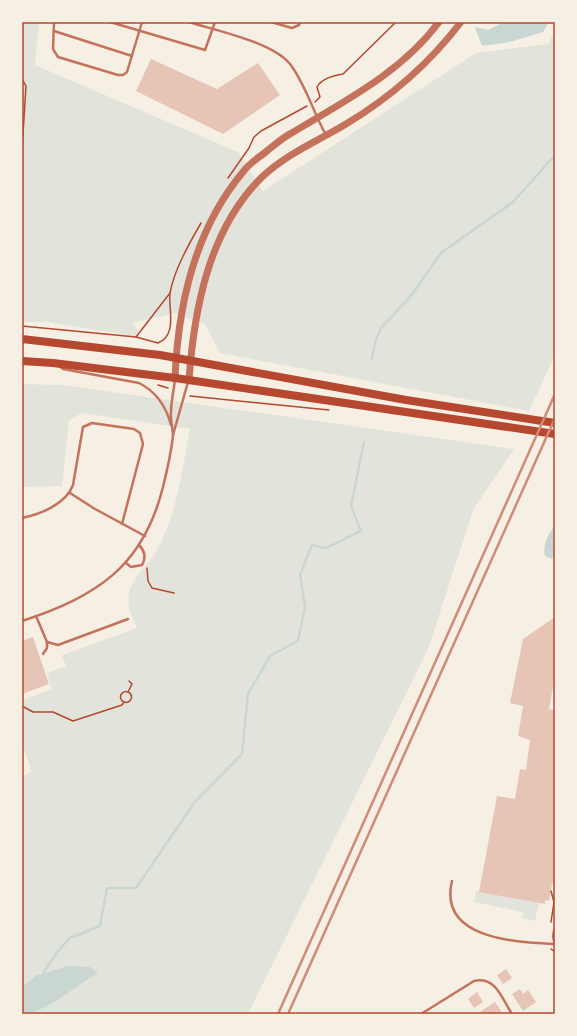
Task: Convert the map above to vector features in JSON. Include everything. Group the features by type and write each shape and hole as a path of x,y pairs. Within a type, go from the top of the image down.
{"main road":[{"path":"22,339 190,360 406,400 555,423"},
{"path":"22,361 53,363 324,398 555,434"}],"street":[{"path":"175,378 180,318 190,273 212,216 243,171 288,134 317,119 378,81 406,58 439,22"},
{"path":"189,380 191,347 210,263 234,213 263,176 292,155 377,104 402,85 426,63 461,22"}],"lane":[{"path":"54,22 54,54 65,59 118,75 123,75 127,72 142,22"},
{"path":"110,22 205,50 215,22"},
{"path":"190,22 262,45 278,54 289,64 300,80 317,119 326,135"},
{"path":"271,22 292,28 299,25 300,22"},
{"path":"54,31 132,56"},
{"path":"53,363 63,369 139,383 146,387 154,392 162,402 173,435"},
{"path":"173,435 171,412 175,378"},
{"path":"22,621 77,600 98,588 116,574 139,545 145,536 157,510 166,474 173,435 189,380"},
{"path":"22,518 49,508 70,493 73,485 83,427 86,424 92,423 125,428 140,433 143,444 122,524"},
{"path":"70,493 145,536"},
{"path":"126,563 132,567 142,565 144,554 139,545"},
{"path":"36,616 47,642 47,648 43,654"},
{"path":"47,642 58,644 64,643 128,619"},
{"path":"452,881 450,894 453,908 462,922 473,930 525,942 554,945 555,926"},
{"path":"422,1014 474,981 482,979 493,983 512,1014"}],"path":[{"path":"22,79 26,86 22,150"},
{"path":"22,239 22,250"},
{"path":"136,337 170,293"},
{"path":"22,326 136,337 158,343 161,342 162,344"},
{"path":"185,396 329,410"},
{"path":"143,563 147,568 148,581 152,588 174,592"},
{"path":"128,692 132,681 129,681"},
{"path":"124,702 121,699 121,695 124,692 128,692"},
{"path":"22,706 33,712 53,712 73,721 122,705 124,702 128,702 131,699 131,695 128,692"}],"shaded area":[{"path":"22,22 39,22 35,65 238,152 263,191 476,53 548,44 555,30 555,355 529,411 220,353 205,324 175,313 133,323 141,337 48,322 22,322"},
{"path":"504,22 549,22 543,32 510,42 482,46 475,27 488,30"},
{"path":"22,384 63,385 514,449 474,508 428,649 248,1014 30,1014 61,998 98,973 68,966 37,975 22,987 22,776 32,772 22,743 22,704 25,699 52,689 47,673 66,666 62,655 137,628 129,607 129,593 134,581 154,555 164,536 178,491 190,429 82,413 69,420 62,486 22,487"},
{"path":"555,526 555,559 545,556 544,548 550,532"},
{"path":"476,891 539,902 535,921 522,918 523,912 474,902"},
{"path":"68,966 90,967 98,973 51,1004 31,1013 22,1014 22,987 37,975"}],"building":[{"path":"151,59 217,89 258,63 280,95 223,134 136,91"},
{"path":"555,617 555,676 549,709 555,710 555,885 552,884 549,901 545,900 545,904 479,892 497,796 515,799 520,769 526,770 530,740 518,736 523,706 510,703 523,639"},
{"path":"33,637 49,684 22,694 22,641"},
{"path":"506,969 512,978 503,984 497,975"},
{"path":"520,989 523,994 528,990 536,1002 523,1011 512,994"},
{"path":"477,992 483,1002 474,1008 468,999"},
{"path":"495,1002 503,1014 481,1014 480,1012"}],"waterway":[{"path":"372,359 375,342 381,328 410,297 441,253 513,202 555,155"},
{"path":"43,973 58,951 70,938 100,926 107,888 136,888 194,803 242,754 248,694 270,656 298,641 305,607 300,575 312,545 326,548 361,531 351,506 364,442"}],"railway":[{"path":"278,1014 555,394"},
{"path":"288,1014 555,418"}]}
